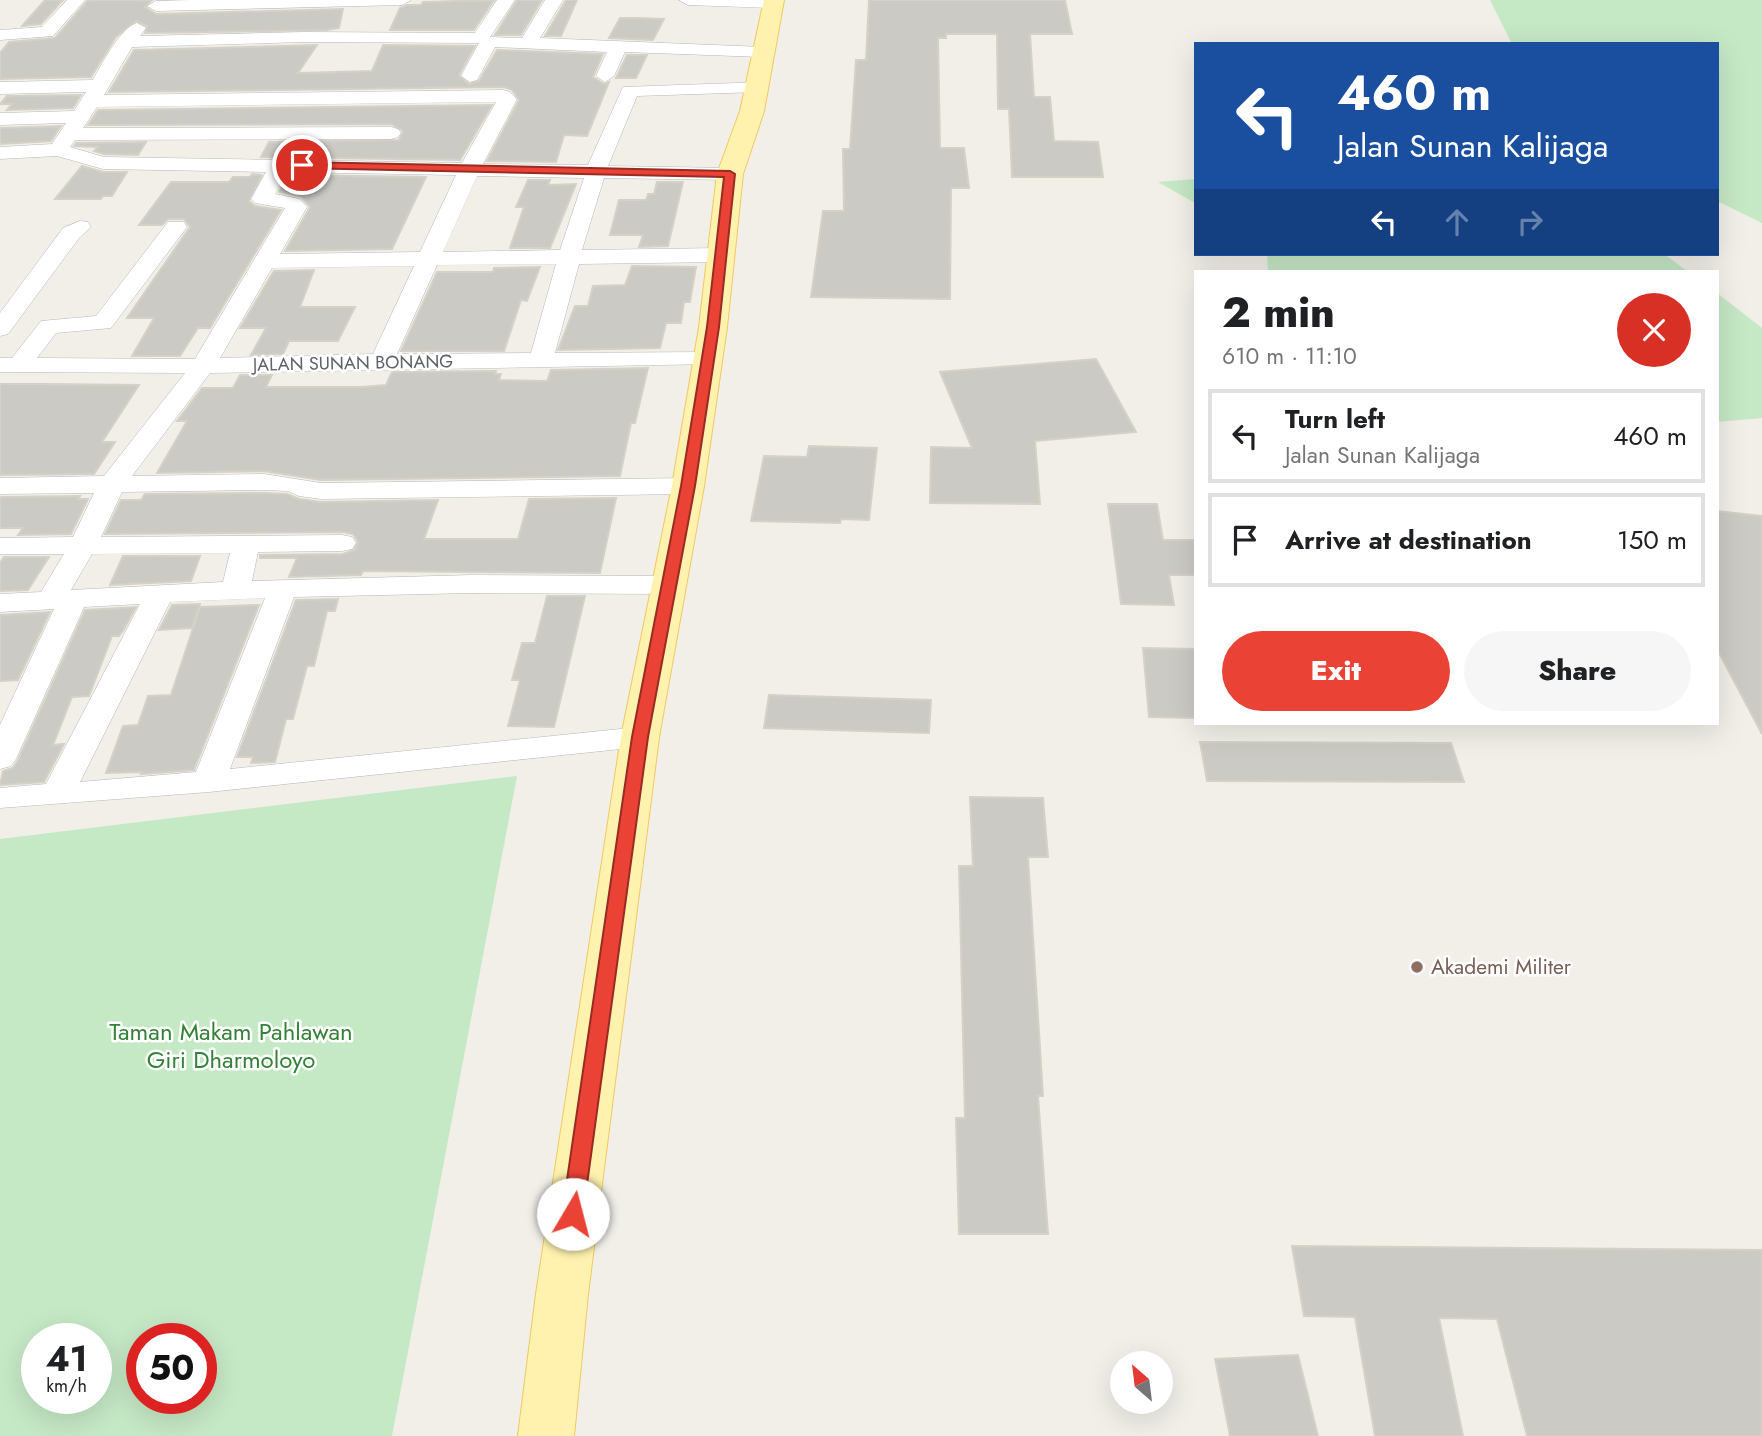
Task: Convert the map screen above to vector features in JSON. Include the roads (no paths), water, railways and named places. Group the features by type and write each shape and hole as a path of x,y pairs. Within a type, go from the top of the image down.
{"main road":[{"path":"546,1436 562,1294 640,737 688,486 730,174 752,111 774,2"}],"street":[{"path":"0,35 43,34 76,0"},
{"path":"79,118 125,42 158,3 402,0"},
{"path":"125,42 331,37 480,38 506,0"},
{"path":"528,43 554,0"},
{"path":"688,0 774,2"},
{"path":"331,37 351,2"},
{"path":"605,76 615,40"},
{"path":"470,76 489,42 615,40 760,69"},
{"path":"43,87 56,70 50,67"},
{"path":"541,360 596,171 630,91 760,69"},
{"path":"0,88 43,87 79,118 103,163 730,174"},
{"path":"0,119 79,118 410,96 496,94 506,97 469,170 382,361"},
{"path":"368,168 391,133 410,96"},
{"path":"0,174 8,153 79,118 391,133"},
{"path":"0,760 83,545 112,484 204,366 297,205 262,199 280,165"},
{"path":"0,329 71,233 80,226"},
{"path":"10,365 50,326 103,323 176,228"},
{"path":"263,261 721,256"},
{"name":"JALAN SUNAN BONANG","path":"10,365 204,366 382,361 706,359"},
{"path":"0,486 264,482 321,492 688,486"},
{"path":"0,546 342,543"},
{"path":"235,590 246,544"},
{"path":"0,603 235,590 472,584 667,585"},
{"path":"209,782 284,589"},
{"path":"57,794 160,594"},
{"path":"0,798 209,782 640,737"}],"place":[{"name":"Akademi Militer","path":"1417,967"}],"park label":[{"name":"Taman Makam Pahlawan Giri Dharmoloyo","path":"231,1045"}]}
